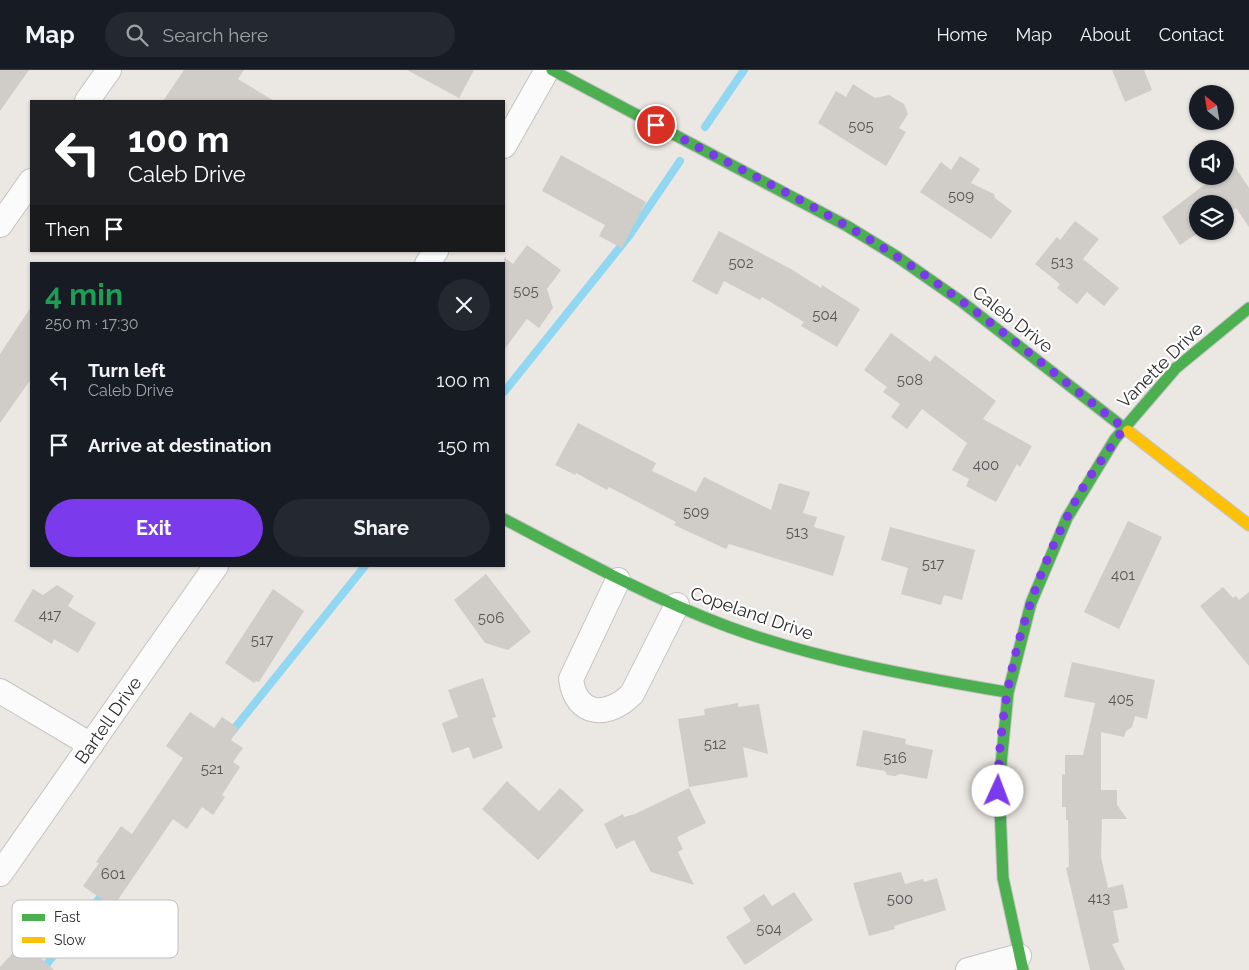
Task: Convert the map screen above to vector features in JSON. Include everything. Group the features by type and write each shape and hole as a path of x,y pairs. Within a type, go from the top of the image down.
{"street":[{"path":"88,100 109,70"},
{"path":"505,144 547,70"},
{"name":"Caleb Drive","path":"552,70 847,226 896,256 962,302 1249,525"},
{"path":"0,225 30,181"},
{"name":"Vanette Drive","path":"1021,963 1004,890 997,820 998,777 1006,692 1026,614 1050,551 1082,490 1124,428 1147,400 1209,338 1249,308"},
{"name":"Copeland Drive","path":"505,519 618,580 764,639 844,662 1006,692"},
{"name":"Bartell Drive","path":"0,874 215,567"},
{"path":"618,580 570,679 574,695 584,707 595,710 606,709 622,704 632,694 677,605"},
{"path":"0,691 91,745"},
{"path":"968,970 1021,963"}],"building":[{"path":"0,70 29,70 0,111"},
{"path":"184,70 244,70 238,79 272,100 164,100"},
{"path":"407,70 474,70 459,98"},
{"path":"1112,70 1144,70 1152,90 1125,102"},
{"path":"853,84 875,98 889,95 904,104 908,114 899,128 906,132 886,166 818,123 836,91 846,97"},
{"path":"561,155 646,202 622,248 599,236 605,225 542,191"},
{"path":"960,156 980,169 971,183 994,194 995,198 1012,211 991,239 920,192 941,162 951,170"},
{"path":"1234,168 1249,188 1249,227 1236,208 1234,209 1234,195 1191,195 1204,185 1234,185"},
{"path":"1189,196 1189,239 1180,245 1162,217"},
{"path":"1075,221 1099,239 1083,259 1119,288 1104,306 1087,292 1077,304 1057,288 1060,284 1035,264 1057,237 1060,240"},
{"path":"719,231 791,269 821,288 822,285 860,309 837,347 801,326 804,322 762,297 760,300 724,281 717,295 692,281"},
{"path":"527,245 561,270 547,289 553,308 539,328 527,319 505,349 504,257 513,264"},
{"path":"30,309 30,380 0,423 0,354"},
{"path":"891,333 930,362 935,355 996,401 983,419 1032,446 1020,467 1017,464 996,502 966,486 969,479 952,470 967,443 922,409 907,429 891,417 900,404 883,392 887,387 864,370"},
{"path":"578,423 656,463 652,471 696,492 704,477 771,510 779,483 810,492 803,513 817,517 814,527 845,536 833,576 729,544 726,549 674,525 676,522 609,487 607,490 576,473 575,475 555,465"},
{"path":"1128,521 1162,537 1119,629 1084,612"},
{"path":"890,527 975,550 962,600 944,595 941,605 901,594 908,568 881,560"},
{"path":"486,574 531,632 508,650 485,643 454,600"},
{"path":"57,585 74,596 68,606 96,623 78,653 54,639 52,644 14,621 33,589 43,595"},
{"path":"1223,587 1233,598 1236,596 1239,600 1249,592 1249,666 1200,606"},
{"path":"273,589 304,611 259,682 256,681 254,683 225,663"},
{"path":"1072,662 1155,680 1147,719 1135,716 1132,727 1126,731 1124,737 1101,732 1101,790 1117,790 1117,805 1127,819 1102,819 1101,857 1108,888 1123,884 1128,908 1113,911 1119,942 1112,944 1125,970 1090,970 1066,868 1069,867 1068,820 1066,820 1066,807 1062,807 1062,774 1065,775 1065,755 1083,755 1095,703 1064,697"},
{"path":"483,678 496,717 492,718 503,748 473,759 469,747 452,753 442,723 458,717 448,690"},
{"path":"738,703 738,707 759,704 768,754 743,747 748,777 689,787 678,719 705,715 704,709"},
{"path":"190,712 214,728 222,717 238,728 231,740 243,748 233,762 240,767 222,795 225,797 213,815 202,807 187,829 173,819 118,900 103,900 83,886 99,863 96,862 121,826 132,834 183,758 166,746"},
{"path":"863,730 906,739 905,744 933,750 927,779 900,774 895,776 887,775 885,771 856,766"},
{"path":"507,781 539,811 560,788 584,810 538,860 482,809"},
{"path":"689,788 706,823 677,837 683,849 678,852 694,885 651,872 634,840 616,849 604,824 623,814 624,817 635,814"},
{"path":"901,872 905,884 923,879 924,882 937,878 946,910 894,926 895,929 869,936 853,883"},
{"path":"794,892 813,920 745,965 726,937 751,921 743,908 764,894 772,906"},
{"path":"12,954 12,958 41,958 54,970 0,970 0,967"}],"waterway":[{"path":"705,127 744,70"},
{"path":"505,391 629,236 680,161"},
{"path":"230,734 364,567"},
{"path":"98,900 106,890"},
{"path":"42,970 52,958"}],"traffic: fast":[{"path":"552,70 847,226 896,256 962,302 1128,431"},
{"path":"1023,970 1003,878 999,785 1008,693 1031,603 1067,518 1115,439 1176,368 1249,308"},
{"path":"505,520 587,563 671,603 700,616 763,639 866,666 1006,692"}],"traffic: slow":[{"path":"1128,431 1249,525"}],"route":[{"path":"656,125 847,226 896,256 937,283 1124,428 1082,490 1050,551 1026,614 1006,692 1001,734 998,791"}]}
